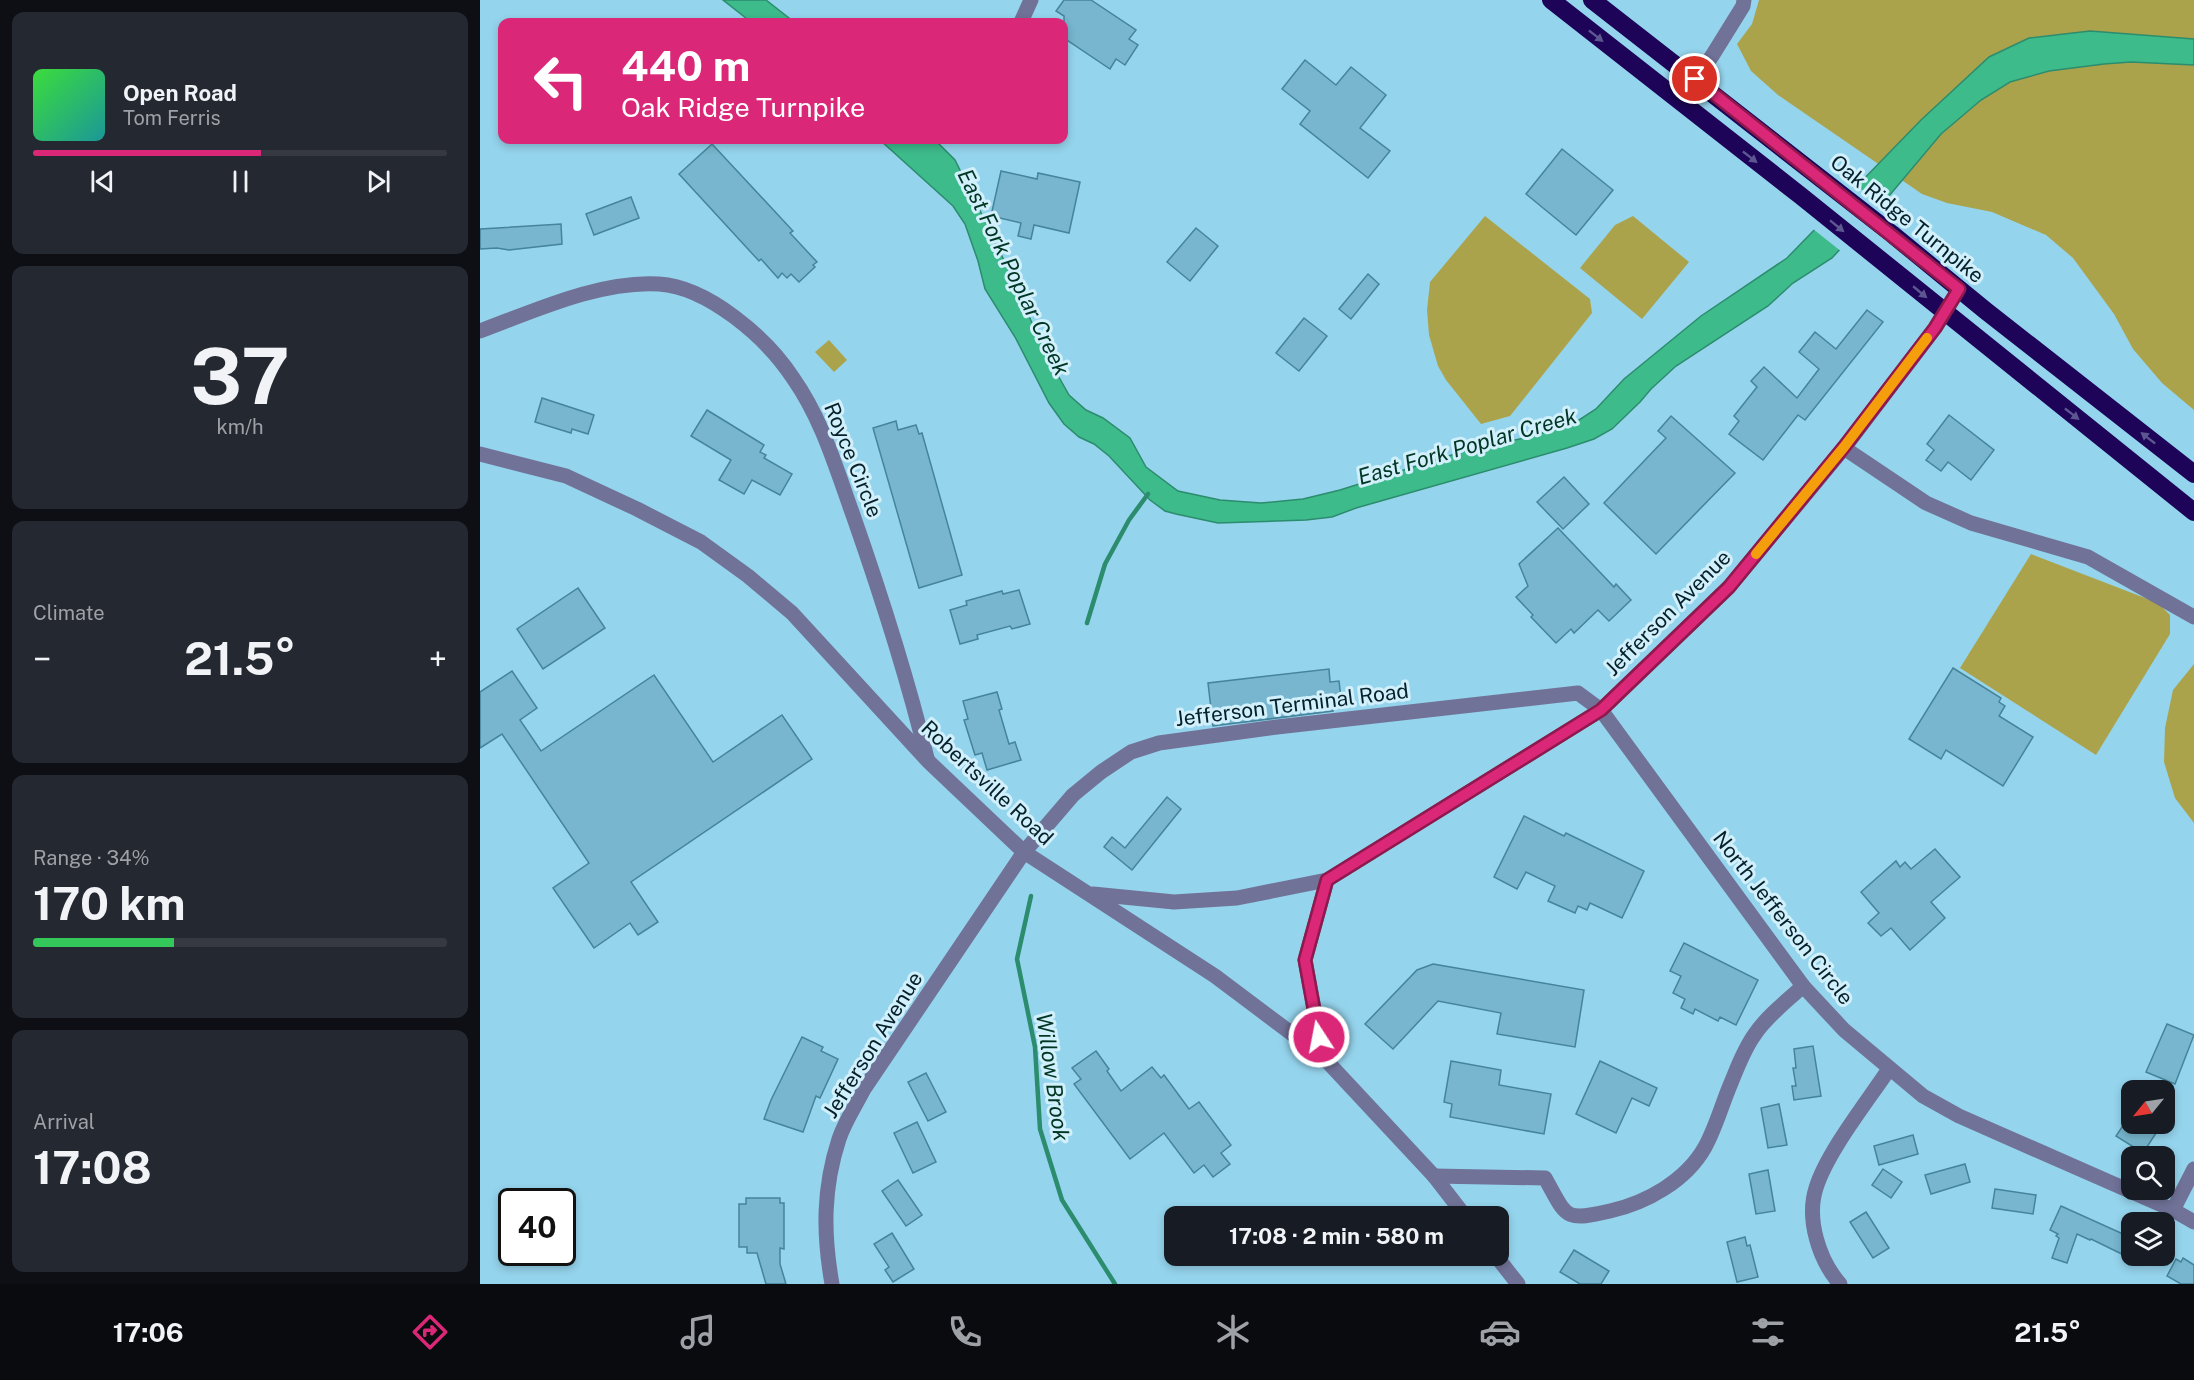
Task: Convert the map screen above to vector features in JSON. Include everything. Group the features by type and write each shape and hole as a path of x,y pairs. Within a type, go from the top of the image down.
{"highway":[{"path":"1551,0 1801,196 2194,512"},
{"name":"Oak Ridge Turnpike","path":"1592,0 2194,474"}],"street":[{"path":"1023,18 1031,0"},
{"path":"1679,101 1712,56 1743,6 1744,0"},
{"name":"Royce Circle","path":"480,331 567,300 638,284 661,284 682,289 724,309 748,326 793,378 825,437 871,566 915,710 928,761"},
{"name":"Jefferson Avenue","path":"1090,894 1174,902 1237,898 1327,880 1601,710 1719,598 1844,447 1935,328 1959,289"},
{"path":"1844,447 1926,502 1971,523 2088,557 2194,617"},
{"path":"480,465 487,455"},
{"name":"Robertsville Road","path":"487,455 566,476 701,542 748,576 792,613 928,761 1024,852 1215,976 1323,1057 1434,1176 1457,1206"},
{"name":"Jefferson Terminal Road","path":"1024,852 1073,795 1101,772 1131,752 1159,743 1277,727 1578,693 1601,710"},
{"name":"North Jefferson Circle","path":"1601,710 1803,986 1844,1030 1889,1069 1923,1096 1959,1116 2173,1210 2194,1222"},
{"name":"Jefferson Avenue","path":"832,1284 826,1246 825,1207 829,1181 843,1130 864,1089 1024,852"},
{"path":"1323,1057 1305,960 1327,880"},
{"path":"1434,1176 1545,1178 1562,1209 1574,1217 1581,1218 1623,1209 1640,1201 1685,1173 1705,1147 1743,1054 1755,1033 1803,986"},
{"path":"1840,1284 1823,1259 1816,1240 1813,1220 1815,1189 1836,1148 1889,1069"},
{"path":"2173,1210 2194,1169"},
{"path":"1504,1266 1518,1284"}],"shaded area":[{"path":"723,0 766,0 789,18 746,18"},
{"path":"1759,0 2194,0 2194,410 2162,383 2133,349 2114,314 2073,258 2046,235 1992,212 1947,203 1922,194 1778,95 1751,71 1737,44 1752,24"},
{"name":"East Fork Poplar Creek","path":"2090,31 2194,39 2194,65 2131,62 2104,64 2049,71 2010,82 1981,100 1941,134 1889,196 1832,258 1793,283 1768,306 1676,366 1612,429 1594,439 1567,448 1356,508 1332,517 1306,520 1218,523 1165,511 1150,500 1109,456 1094,444 1079,437 1064,424 1049,403 1015,337 985,289 965,224 953,206 884,144 939,144 955,160 997,245 1046,354 1069,395 1086,410 1103,418 1130,438 1146,467 1178,491 1220,500 1261,503 1303,499 1340,490 1474,448 1530,437 1576,422 1596,409 1624,379 1701,316 1787,258 1921,120 1989,57 2029,38"},
{"path":"1485,216 1590,299 1592,313 1510,416 1481,424 1446,380 1438,366 1429,335 1427,310 1430,282"},
{"path":"1633,216 1689,262 1642,319 1580,268 1615,225"},
{"path":"829,340 847,360 834,372 815,352"},
{"path":"2031,554 2158,603 2170,615 2170,634 2096,755 1960,668"},
{"path":"2194,664 2194,823 2175,798 2164,762 2165,728 2173,690"}],"pier":[{"path":"1856,185 1883,207 1842,252 1813,229"}],"building":[{"path":"1064,0 1091,0 1136,30 1129,39 1138,45 1125,65 1116,59 1110,69 1068,41 1068,18 1064,18 1056,11"},
{"path":"1305,60 1336,85 1351,67 1386,95 1360,128 1390,151 1368,178 1300,124 1310,111 1282,89"},
{"path":"712,144 793,231 790,233 817,262 813,265 815,267 799,282 791,274 787,278 782,273 778,278 761,259 759,261 679,174"},
{"path":"1562,149 1613,190 1576,235 1526,194"},
{"path":"1001,171 1037,179 1038,173 1080,182 1069,233 1034,225 1031,239 1018,236 1021,223 991,216"},
{"path":"631,197 639,218 594,235 586,214"},
{"path":"561,224 562,244 509,250 480,249 480,229"},
{"path":"1196,228 1218,246 1190,281 1167,262"},
{"path":"1368,274 1379,284 1351,319 1339,309"},
{"path":"1867,310 1883,322 1805,420 1798,415 1763,460 1729,434 1739,421 1734,416 1757,387 1751,381 1764,367 1797,398 1819,369 1799,352 1815,332 1836,349"},
{"path":"1304,318 1327,336 1299,371 1276,353"},
{"path":"542,398 594,415 588,434 572,429 571,433 535,422"},
{"path":"707,410 764,445 760,452 766,455 764,458 792,474 780,495 752,480 744,494 719,480 731,460 691,436"},
{"path":"1949,415 1994,450 1971,480 1948,462 1941,471 1926,460 1934,450 1927,444"},
{"path":"1671,416 1735,473 1656,554 1604,503 1666,438 1658,431"},
{"path":"896,421 898,430 916,425 919,434 922,433 962,575 919,588 873,428"},
{"path":"1564,477 1589,504 1563,529 1537,502"},
{"path":"1558,528 1614,587 1616,584 1631,600 1609,621 1598,610 1574,633 1571,629 1556,643 1531,617 1533,615 1516,597 1528,586 1519,564"},
{"path":"578,588 605,628 543,669 517,629"},
{"path":"1019,590 1030,624 1012,629 1010,626 977,635 978,639 960,644 950,610 967,605 966,601 1002,591 1003,594"},
{"path":"1953,668 2001,698 1999,702 2005,706 1999,716 2033,737 2003,786 1946,750 1941,759 1909,739"},
{"path":"1329,669 1330,682 1339,681 1341,698 1332,699 1333,711 1213,726 1208,683"},
{"path":"512,671 537,708 520,720 541,751 654,675 713,762 782,715 812,759 631,882 658,922 638,935 630,923 594,948 553,888 589,863 502,734 480,748 480,692"},
{"path":"997,692 1002,709 999,710 1009,744 1015,742 1021,760 987,770 982,753 975,755 964,720 968,719 963,701"},
{"path":"1167,797 1181,809 1132,870 1104,847 1112,837 1125,848"},
{"path":"1524,816 1564,836 1566,833 1644,871 1622,918 1590,903 1587,910 1578,906 1575,913 1548,901 1555,886 1526,872 1517,889 1494,877"},
{"path":"1935,849 1960,877 1931,902 1945,918 1910,950 1891,928 1881,936 1868,923 1879,913 1861,892 1896,861 1900,867 1905,862 1911,869"},
{"path":"1684,943 1758,980 1736,1025 1720,1017 1718,1021 1695,1009 1693,1014 1681,1008 1685,999 1673,993 1681,976 1670,971"},
{"path":"1433,964 1584,990 1575,1047 1497,1034 1501,1013 1438,1001 1393,1049 1365,1024 1417,970"},
{"path":"2167,1024 2194,1035 2175,1084 2175,1080 2165,1080 2146,1072"},
{"path":"802,1037 823,1047 821,1051 838,1059 820,1098 816,1096 803,1132 764,1119"},
{"path":"1813,1046 1821,1096 1794,1100 1792,1086 1796,1086 1793,1068 1796,1068 1794,1049"},
{"path":"1096,1051 1121,1091 1152,1067 1161,1078 1164,1075 1189,1109 1199,1102 1231,1145 1221,1153 1230,1164 1213,1177 1204,1165 1194,1173 1164,1133 1130,1159 1074,1084 1081,1079 1072,1068"},
{"path":"1451,1061 1501,1070 1499,1085 1551,1094 1544,1134 1450,1117 1452,1104 1444,1102"},
{"path":"1600,1061 1657,1088 1649,1106 1632,1098 1616,1133 1576,1114"},
{"path":"926,1073 946,1112 928,1121 908,1082"},
{"path":"1779,1104 1787,1145 1768,1148 1761,1108"},
{"path":"917,1122 936,1162 913,1173 894,1133"},
{"path":"2121,1128 2121,1134 2155,1134 2148,1146 2132,1146 2116,1136"},
{"path":"1913,1135 1918,1154 1879,1165 1874,1146"},
{"path":"1965,1164 1970,1182 1931,1194 1925,1175"},
{"path":"1883,1169 1902,1182 1891,1198 1872,1185"},
{"path":"1768,1170 1775,1211 1756,1214 1749,1174"},
{"path":"898,1180 922,1215 906,1226 882,1191"},
{"path":"1995,1189 2036,1195 2033,1214 1992,1208"},
{"path":"746,1198 780,1198 780,1203 784,1203 784,1249 780,1248 780,1264 786,1284 766,1284 757,1253 747,1253 747,1247 739,1247 739,1204 746,1204"},
{"path":"2061,1206 2121,1233 2121,1254 2077,1234 2067,1263 2052,1258 2059,1238 2056,1236 2058,1234 2050,1230"},
{"path":"1866,1212 1889,1248 1873,1258 1850,1222"},
{"path":"892,1233 914,1269 893,1282 885,1270 889,1267 874,1244"},
{"path":"1745,1237 1747,1246 1750,1245 1758,1277 1737,1282 1727,1242"},
{"path":"1574,1250 1609,1271 1601,1284 1580,1284 1560,1272"},
{"path":"2183,1258 2194,1265 2194,1284 2181,1284 2167,1276 2172,1266 2175,1266 2176,1259 2181,1262"}],"waterway":[{"name":"Willow Brook","path":"1087,623 1105,564 1129,520 1148,494"},
{"name":"Willow Brook","path":"1031,896 1017,959 1035,1047 1040,1129 1062,1200 1115,1284"}],"slow traffic":[{"path":"1756,554 1844,447 1927,338"}],"route":[{"path":"1319,1037 1305,960 1327,880 1601,710 1729,587 1844,447 1935,328 1959,289 1695,79"}]}
